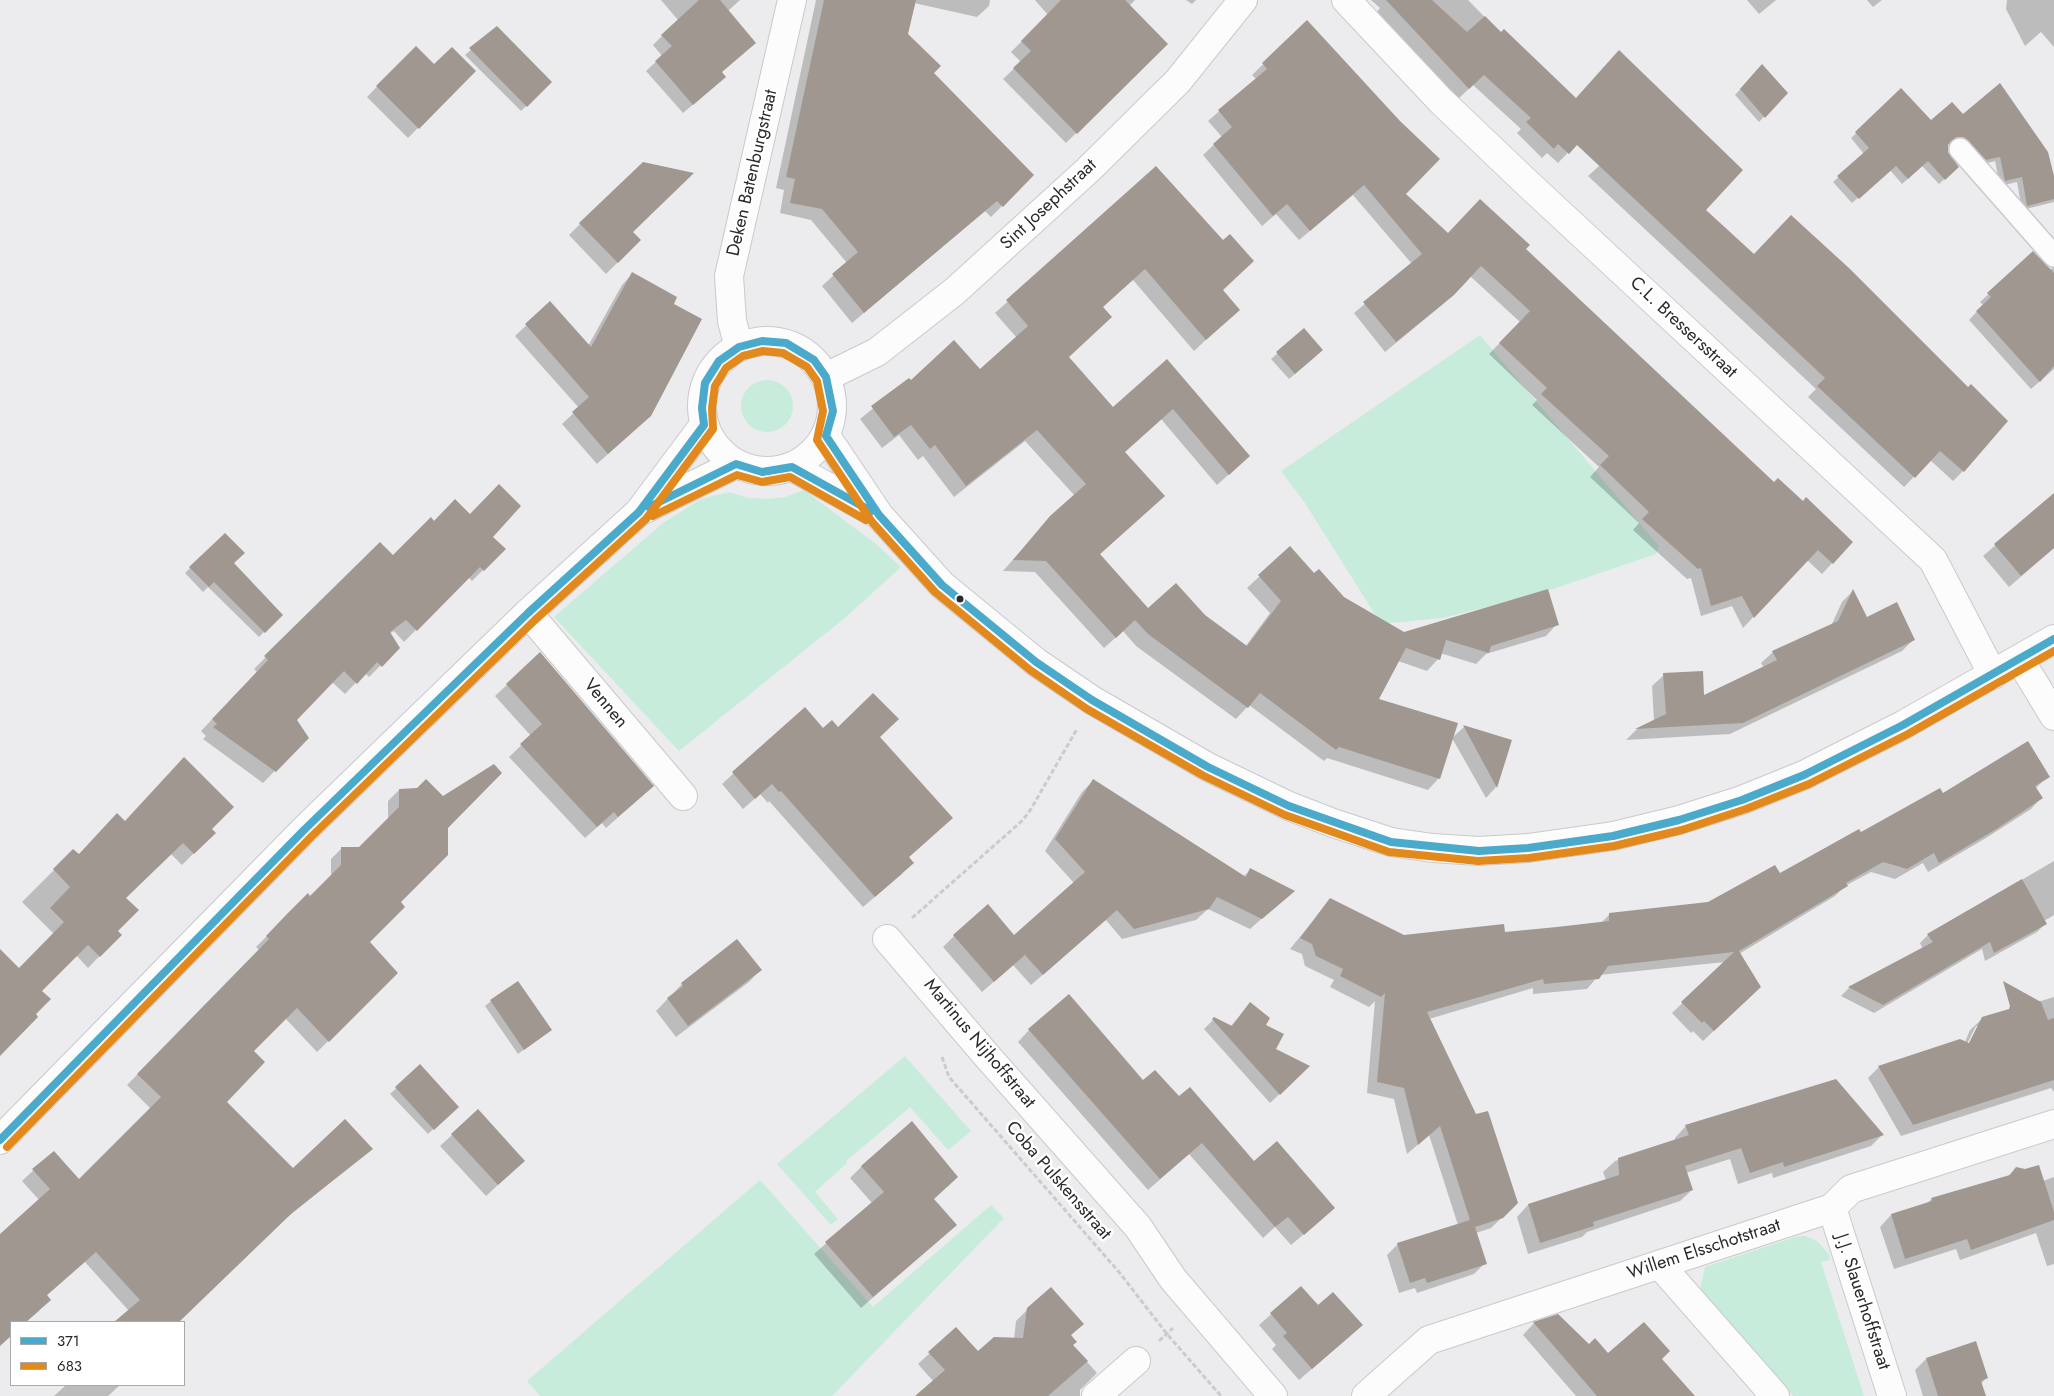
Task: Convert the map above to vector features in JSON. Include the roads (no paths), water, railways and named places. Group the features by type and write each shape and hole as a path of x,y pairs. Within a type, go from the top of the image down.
{"street":[{"name":"Deken Batenburgstraat","path":"739,347 732,321 730,276 792,0"},
{"name":"Sint Josephstraat","path":"826,377 877,352 955,291 1088,170 1178,81 1243,0"},
{"name":"C.L. Bressersstraat","path":"1346,0 1441,101 1933,560 1992,675"},
{"path":"762,341 786,343 814,360 826,377 833,410 826,436 817,450 792,467 762,472 736,464 717,448 704,425 702,408 705,384 719,361 739,347 762,341"},
{"path":"0,1140 306,830 528,612 639,512 704,425"},
{"path":"826,436 879,515 942,585 1036,662 1092,700 1208,767 1307,813 1391,842 1432,848 1479,851 1528,848 1613,836 1679,820 1742,800 1804,775 1904,725 2054,639"},
{"path":"639,512 736,464"},
{"path":"792,467 879,515"},
{"name":"Vennen","path":"528,612 683,796"},
{"path":"2020,660 2054,716"},
{"name":"Martinus Nijhoffstraat","path":"887,939 1138,1227 1173,1278 1273,1396"},
{"name":"Willem Elsschotstraat","path":"1366,1396 1429,1340 1832,1208 1851,1189 2054,1124"},
{"name":"J.J. Slauerhoffstraat","path":"1832,1208 1892,1396"},
{"path":"1660,1265 1775,1396"},
{"path":"1096,1396 1136,1360"}],"lane":[{"path":"1960,149 2054,256"}]}
